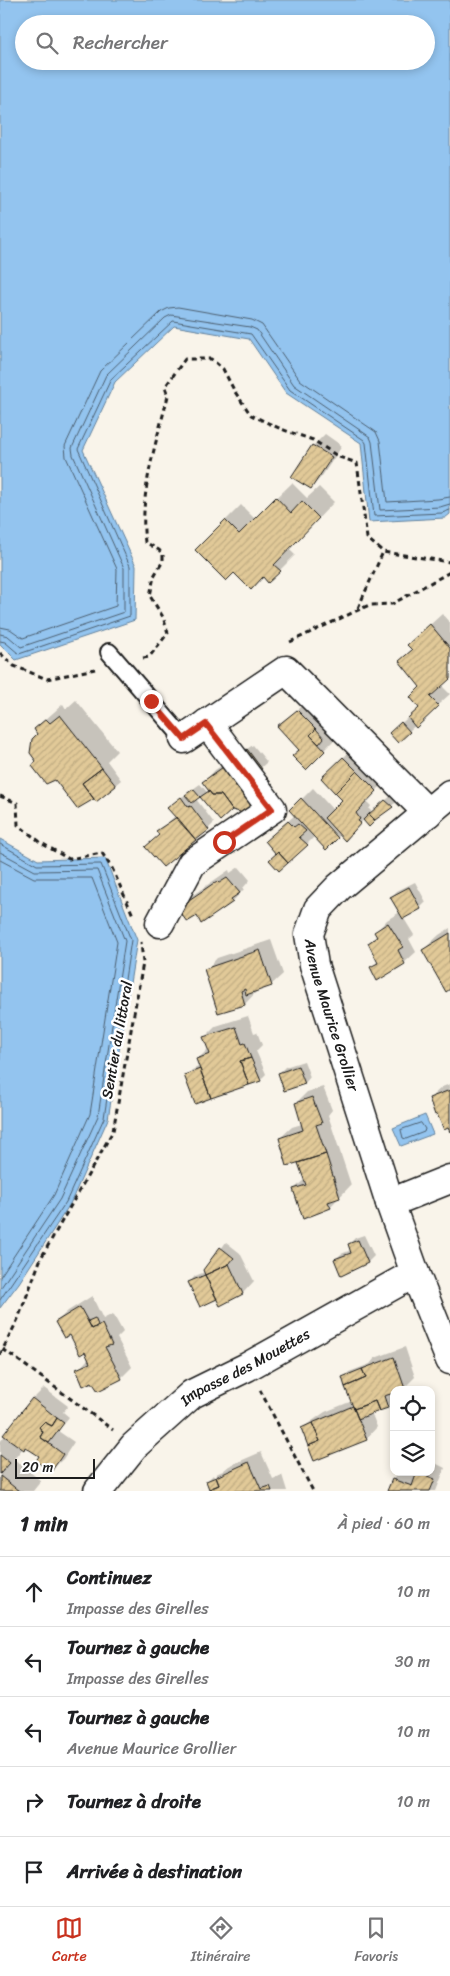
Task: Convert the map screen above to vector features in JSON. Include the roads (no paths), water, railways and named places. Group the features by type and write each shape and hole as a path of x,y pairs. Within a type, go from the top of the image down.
{"street":[{"path":"184,739 286,670 428,813"},
{"path":"145,926 192,863 272,809 206,724"},
{"name":"Avenue Maurice Grollier","path":"450,794 334,892 318,909 310,934 314,965 390,1203 415,1273 450,1360"},
{"path":"390,1203 450,1178"},
{"name":"Impasse des Mouettes","path":"98,1491 134,1446 192,1394 248,1366 415,1273"}],"lane":[{"path":"114,658 184,739"}],"water":[{"path":"0,0 450,0 450,514 445,518 369,522 361,443 286,393 249,339 174,326 115,382 83,450 136,566 135,620 16,660 0,644"},
{"path":"0,839 38,860 105,858 137,940 108,1119 70,1204 19,1283 0,1308"},
{"path":"425,1115 433,1134 401,1146 393,1128"}]}
